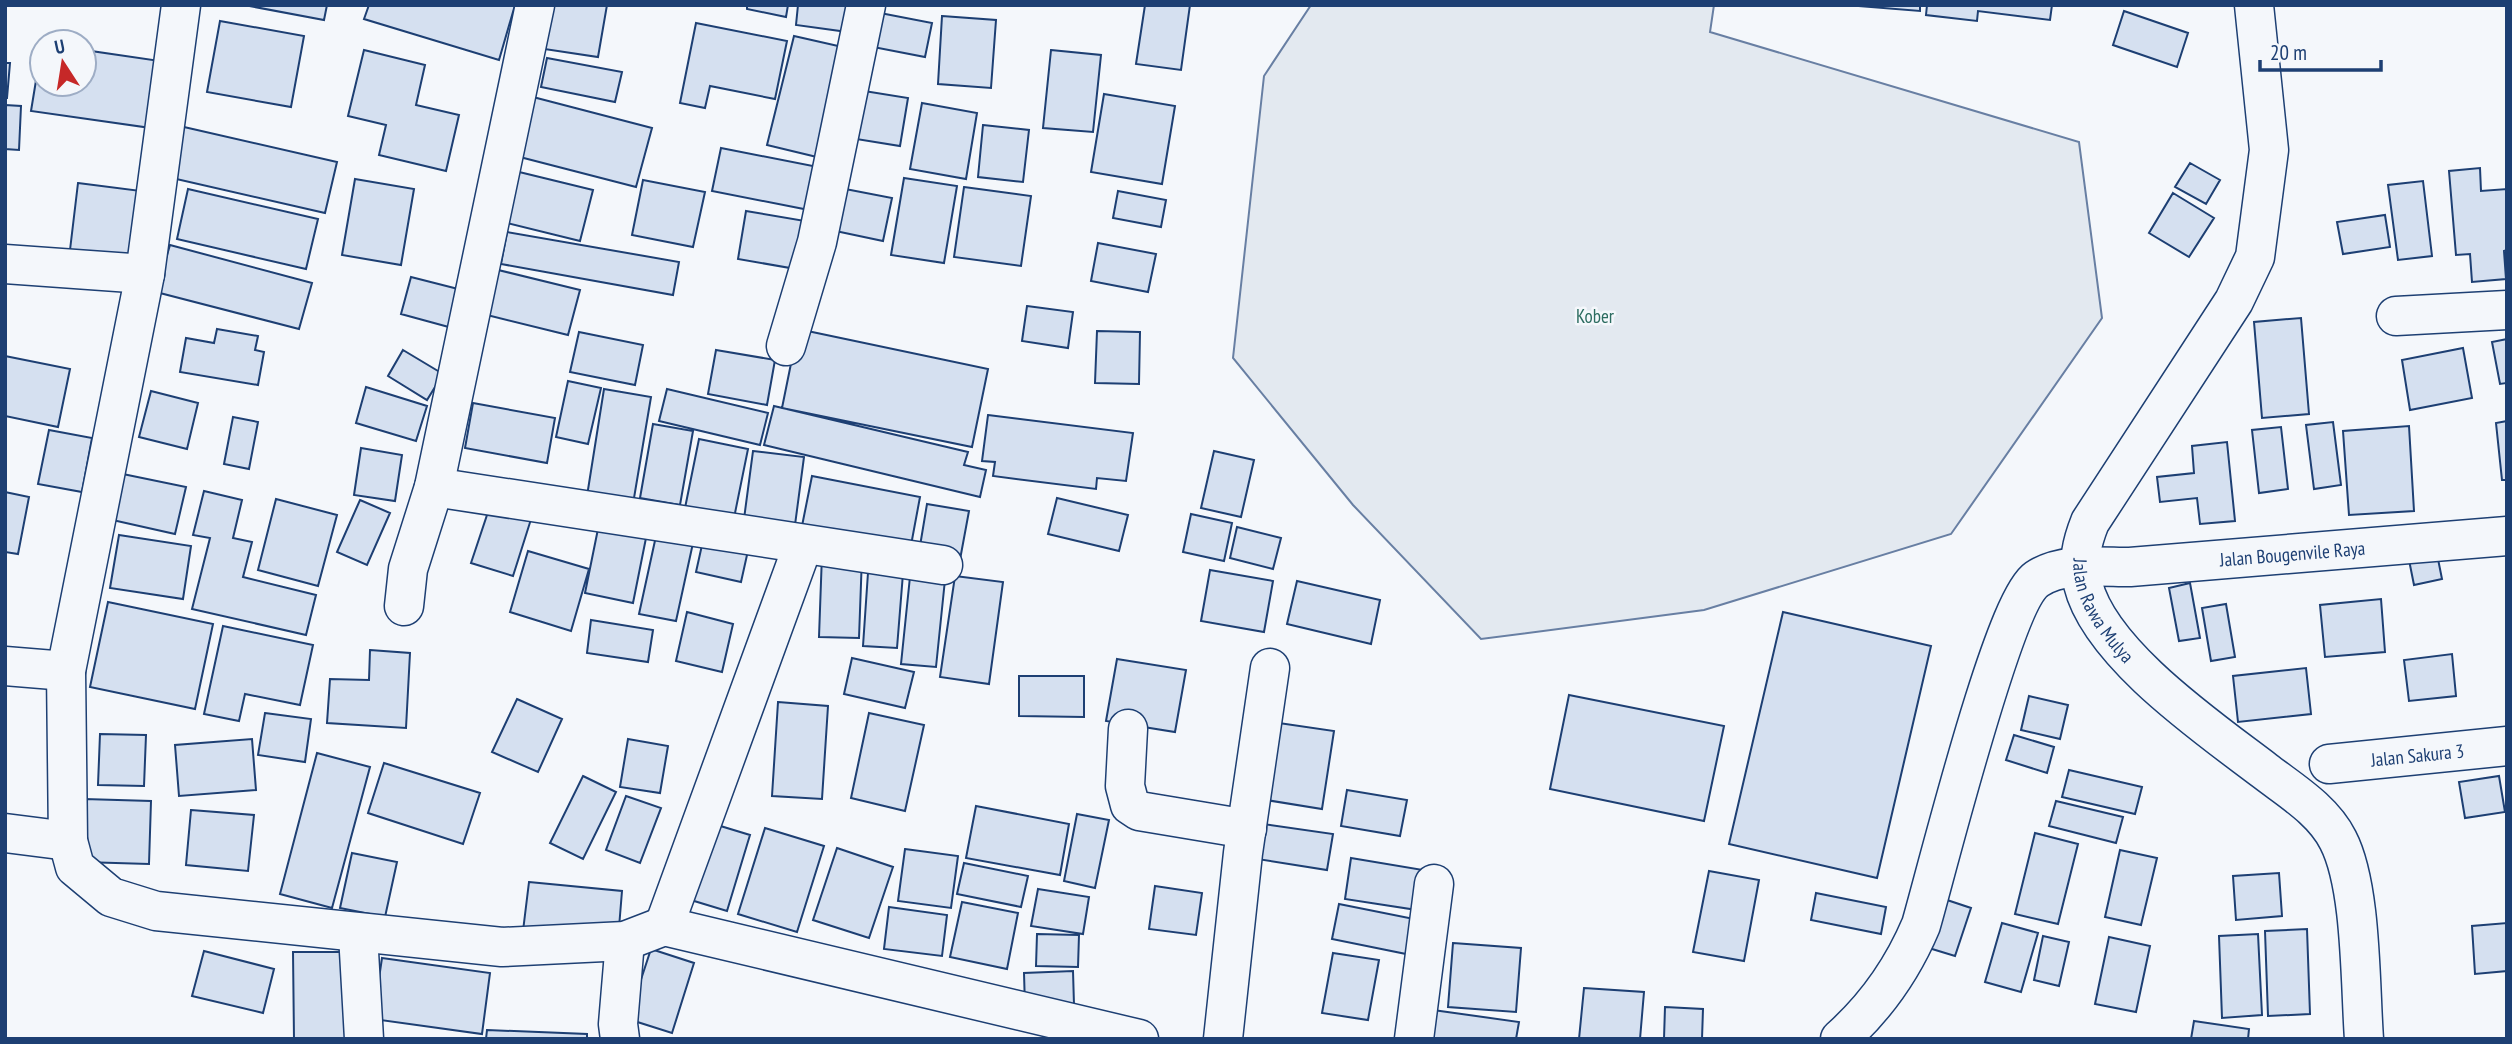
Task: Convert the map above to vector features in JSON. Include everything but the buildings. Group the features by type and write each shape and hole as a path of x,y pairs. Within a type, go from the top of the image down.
{"street":[{"path":"181,5 145,274 66,671 68,841 75,867 111,897 156,911 358,934 502,947 625,941 664,926 1139,1039"},
{"path":"404,606 408,569 434,487 535,5"},
{"path":"786,346 817,242 866,5"},
{"name":"Jalan Rawa Mulya","path":"2254,5 2269,150 2255,257 2234,301 2090,522 2082,544 2080,568 2082,584 2099,621 2150,678 2185,710 2302,799 2329,824 2338,839 2353,881 2364,1039"},
{"path":"5,264 145,274"},
{"path":"2396,316 2507,310"},
{"path":"434,487 943,565"},
{"name":"Jalan Bougenvile Raya","path":"1840,1039 1869,1013 1892,981 1909,953 1921,925 1994,670 2016,607 2034,581 2049,572 2080,568 2130,567 2507,536"},
{"path":"664,926 803,545"},
{"path":"5,666 66,671"},
{"path":"1223,1039 1247,829 1270,668"},
{"path":"1128,729 1125,786 1130,805 1139,811 1247,829"},
{"name":"Jalan Sakura 3","path":"2329,764 2507,746"},
{"path":"5,833 68,841"},
{"path":"1414,1039 1434,884"},
{"path":"358,934 365,1039"},
{"path":"620,1039 618,1024 625,941"}],"green space":[{"name":"Kober","path":"1311,5 1714,5 1710,32 2079,142 2102,318 1951,534 1704,610 1481,639 1353,505 1233,358 1264,76"}]}
